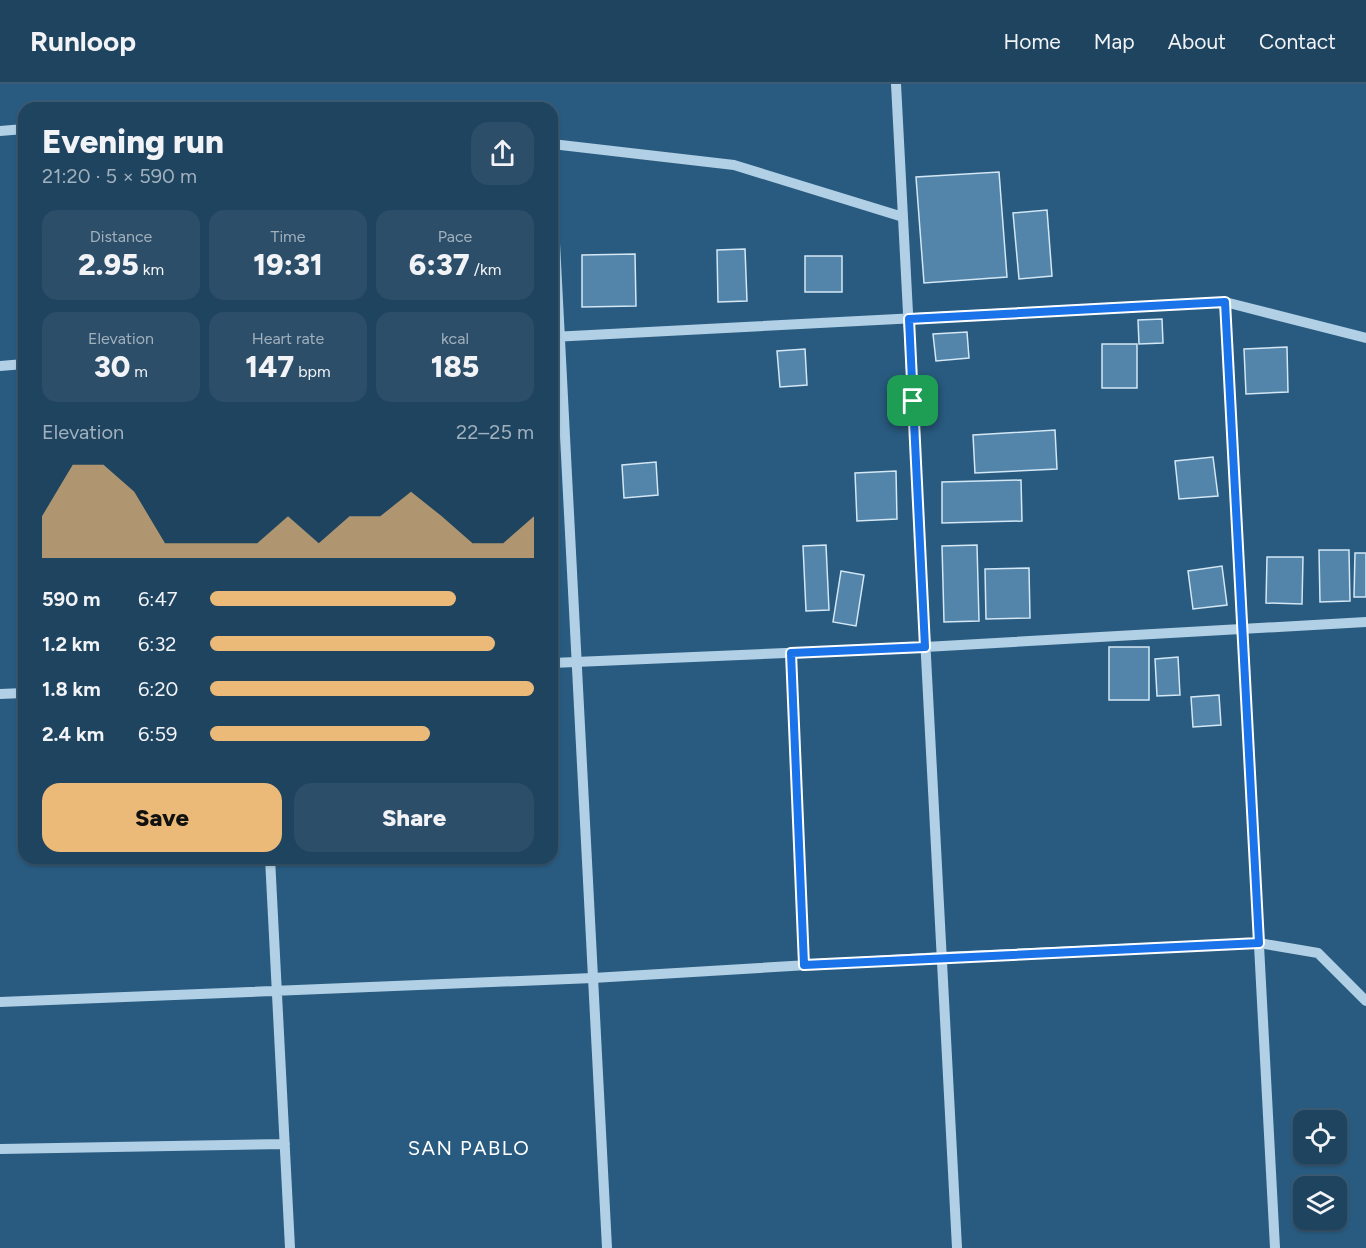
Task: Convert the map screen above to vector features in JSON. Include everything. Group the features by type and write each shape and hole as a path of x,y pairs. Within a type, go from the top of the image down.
{"street":[{"path":"896,84 957,1248"},
{"path":"0,131 18,130"},
{"path":"558,145 734,165 903,217"},
{"path":"558,337 1225,302 1366,338"},
{"path":"1225,302 1275,1248"},
{"path":"0,366 18,364"},
{"path":"558,368 577,662 608,1248"},
{"path":"558,663 925,647 1242,627 1366,622"},
{"path":"791,653 804,965"},
{"path":"0,694 18,693"},
{"path":"270,864 290,1248"},
{"path":"0,1002 593,978 942,957 1259,943 1318,953 1366,1001"},
{"path":"0,1149 285,1144"}],"building":[{"path":"999,172 1007,277 924,283 916,177"},
{"path":"1047,210 1052,276 1019,279 1013,213"},
{"path":"745,249 747,301 718,302 717,250"},
{"path":"635,254 636,306 582,307 582,255"},
{"path":"805,256 842,256 842,292 805,292"},
{"path":"1162,319 1163,343 1139,344 1138,320"},
{"path":"967,332 969,358 936,361 933,334"},
{"path":"1102,344 1137,344 1137,388 1102,388"},
{"path":"1287,347 1288,392 1246,394 1244,349"},
{"path":"805,349 807,385 780,387 777,351"},
{"path":"1055,430 1057,469 975,473 973,435"},
{"path":"1213,457 1218,496 1179,499 1175,461"},
{"path":"656,462 658,495 624,498 622,465"},
{"path":"896,471 897,519 857,521 855,473"},
{"path":"1021,480 1022,521 942,523 942,482"},
{"path":"826,545 829,610 806,611 803,546"},
{"path":"977,545 979,621 944,622 942,546"},
{"path":"1319,550 1349,550 1350,601 1320,602"},
{"path":"1355,553 1366,553 1366,597 1354,597"},
{"path":"1267,557 1303,557 1302,604 1266,603"},
{"path":"1222,566 1227,605 1193,609 1188,571"},
{"path":"1029,568 1030,618 986,619 985,569"},
{"path":"841,571 864,575 856,626 833,622"},
{"path":"1109,647 1149,647 1149,700 1109,700"},
{"path":"1178,657 1180,695 1157,696 1155,659"},
{"path":"1219,695 1221,725 1193,727 1191,697"}],"district":[{"name":"SAN PABLO","path":"469,1148"}],"route":[{"path":"1225,302 1259,943 804,965 791,653 925,647 913,401 909,319 1225,302"}]}
